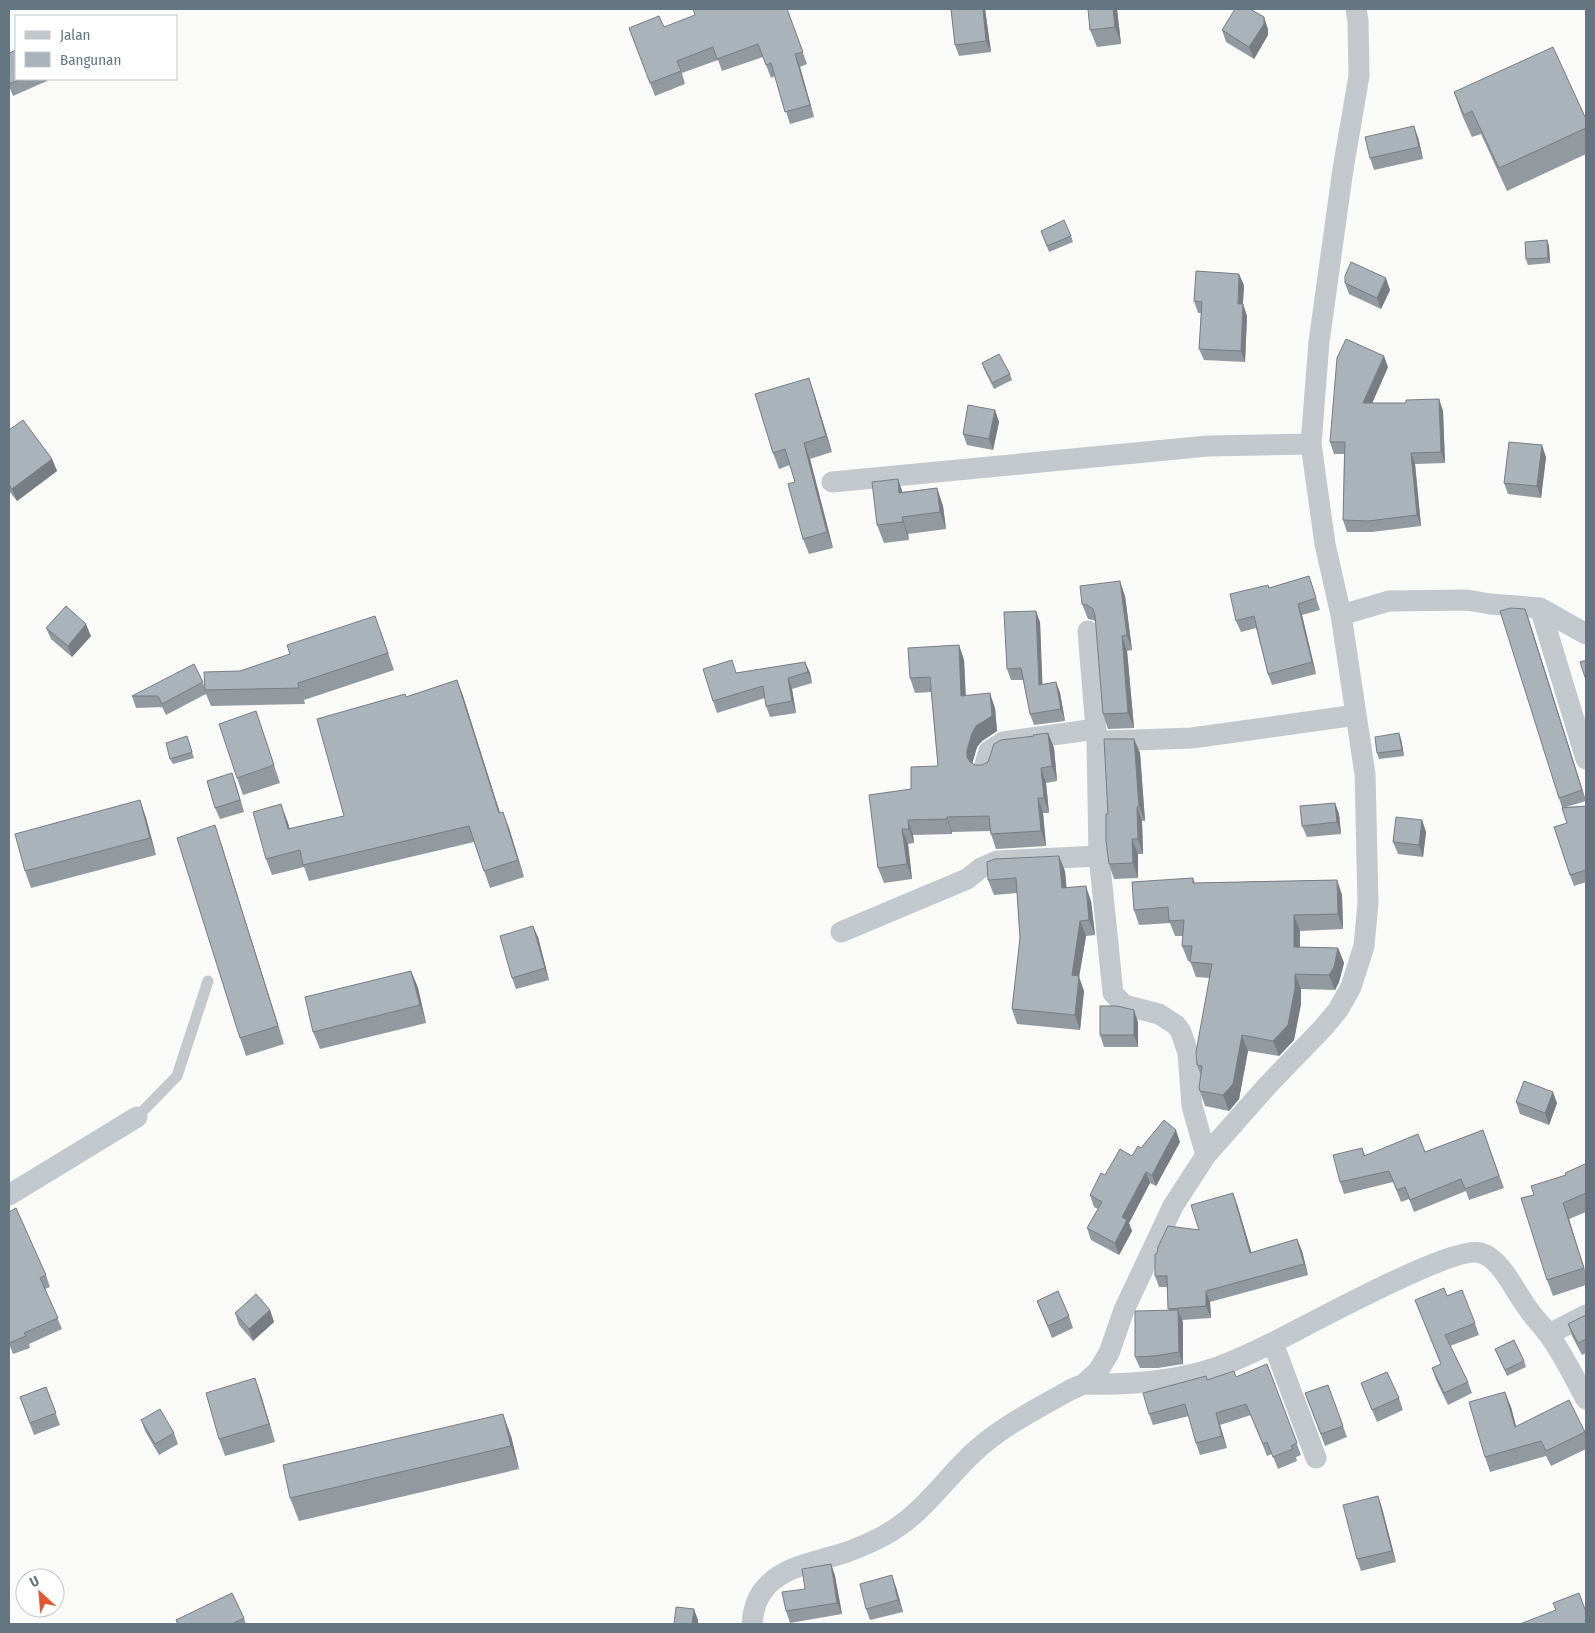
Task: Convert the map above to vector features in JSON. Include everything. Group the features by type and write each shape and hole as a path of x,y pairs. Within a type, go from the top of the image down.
{"street":[{"path":"752,1624 757,1599 767,1585 798,1567 847,1552 884,1536 910,1520 973,1453 990,1438 1045,1404 1084,1384 1098,1371 1109,1353 1124,1310 1173,1206 1206,1155 1268,1085 1323,1028 1338,1010 1351,987 1364,946 1368,903 1365,774 1341,615 1325,544 1311,444 1319,342 1343,169 1359,76 1356,9"},
{"path":"832,482 1208,446 1311,444"},
{"path":"1341,615 1389,601 1466,600 1540,608 1586,634"},
{"path":"1540,608 1586,759"},
{"path":"1088,631 1096,735 1099,856 1113,993 1124,1005 1159,1014 1176,1026 1180,1032 1188,1052 1192,1106 1206,1155"},
{"path":"984,768 989,751 1003,742 1096,735 1192,738 1356,715"},
{"path":"841,932 967,879 981,868 997,861 1099,856"},
{"path":"9,1195 137,1118"},
{"path":"1084,1384 1120,1385 1160,1380 1194,1374 1220,1366 1273,1343 1397,1280 1456,1255 1481,1252 1494,1260 1529,1310 1549,1334 1586,1399"},
{"path":"1549,1334 1586,1315"},
{"path":"1273,1343 1316,1458"}],"lane":[{"path":"137,1118 177,1076 208,980"}],"building":[{"path":"693,9 787,9 803,52 795,54 810,105 785,112 771,63 766,65 758,44 717,59 713,47 677,61 681,71 650,83 629,28 659,16 664,27 695,15"},
{"path":"951,9 983,9 986,41 955,45"},
{"path":"1088,9 1113,9 1115,27 1090,30"},
{"path":"1235,9 1250,9 1264,17 1264,24 1249,47 1222,30"},
{"path":"1553,47 1586,119 1586,128 1499,168 1472,111 1464,115 1454,92"},
{"path":"15,50 15,80 19,80 9,84 9,53"},
{"path":"1414,126 1419,147 1370,158 1365,137"},
{"path":"1064,220 1071,236 1047,246 1041,231"},
{"path":"1547,240 1548,258 1526,259 1525,242"},
{"path":"1351,262 1386,278 1377,298 1345,283 1345,276"},
{"path":"1196,271 1239,274 1238,304 1243,304 1241,351 1199,349 1202,302 1194,301"},
{"path":"1346,339 1384,356 1363,403 1406,403 1406,400 1439,399 1441,452 1411,453 1417,515 1368,521 1343,520 1345,442 1330,442 1337,358"},
{"path":"999,354 1010,374 992,383 982,363"},
{"path":"809,378 826,436 804,443 827,532 803,539 788,484 795,482 785,449 773,453 755,394"},
{"path":"968,405 995,410 989,439 963,434"},
{"path":"23,420 52,459 12,489 9,485 9,430"},
{"path":"1509,442 1542,445 1537,486 1504,483"},
{"path":"898,479 899,493 937,488 940,512 902,517 903,522 877,525 872,482"},
{"path":"1309,576 1316,598 1298,604 1312,662 1268,674 1254,616 1236,621 1230,594 1268,585 1269,588"},
{"path":"1120,581 1127,635 1122,636 1128,713 1103,714 1095,615 1093,609 1082,604 1080,586"},
{"path":"66,606 86,624 68,646 46,628"},
{"path":"1511,608 1525,609 1582,790 1559,798 1500,611"},
{"path":"1036,611 1039,685 1056,682 1061,709 1030,714 1021,668 1007,669 1004,612"},
{"path":"375,616 388,653 298,683 299,688 205,690 204,672 240,671 290,654 287,645"},
{"path":"959,645 961,696 990,693 992,716 976,726 972,733 967,750 967,757 970,762 975,765 982,765 988,762 994,744 1001,740 1048,733 1052,766 1041,768 1044,798 1038,798 1041,831 991,834 989,816 908,820 909,829 902,829 907,864 878,868 869,795 911,789 911,767 938,766 930,677 910,678 908,648"},
{"path":"732,660 736,673 805,662 808,672 788,678 792,701 766,706 763,686 713,701 703,669"},
{"path":"1586,660 1586,680 1580,662"},
{"path":"194,664 203,682 162,704 158,696 132,696"},
{"path":"457,680 499,813 503,812 518,860 484,871 469,826 303,865 300,850 266,859 253,812 281,804 288,829 344,816 317,719 405,694 406,697"},
{"path":"256,711 274,765 237,778 219,724"},
{"path":"1399,733 1402,750 1377,753 1375,737"},
{"path":"187,736 192,752 170,759 166,743"},
{"path":"1104,739 1134,739 1139,806 1137,807 1138,839 1132,839 1133,863 1109,864 1106,841 1106,814 1108,814"},
{"path":"232,773 240,800 215,808 207,781"},
{"path":"140,800 150,838 25,871 15,834"},
{"path":"1335,803 1337,822 1302,826 1300,806"},
{"path":"1586,806 1586,870 1570,875 1554,827 1567,823 1562,808"},
{"path":"1396,817 1422,820 1419,845 1393,842"},
{"path":"215,825 278,1026 240,1038 177,838"},
{"path":"1059,856 1062,888 1086,886 1089,920 1080,921 1072,975 1079,976 1075,1015 1012,1009 1020,938 1016,878 988,880 987,862 995,859"},
{"path":"1193,878 1193,883 1337,880 1338,914 1294,915 1294,947 1338,948 1334,967 1329,975 1295,974 1295,988 1288,1025 1273,1041 1242,1035 1233,1084 1223,1095 1200,1091 1202,1066 1197,1065 1196,1052 1212,964 1190,962 1192,946 1182,946 1184,920 1169,921 1168,907 1134,910 1132,882"},
{"path":"533,926 545,968 512,978 500,936"},
{"path":"411,971 420,1005 313,1032 305,997"},
{"path":"1100,1006 1117,1006 1134,1010 1134,1035 1100,1035"},
{"path":"1524,1081 1553,1092 1545,1113 1516,1102"},
{"path":"1164,1120 1176,1130 1152,1175 1146,1172 1122,1217 1127,1220 1115,1243 1087,1228 1102,1202 1090,1195 1101,1173 1105,1175 1120,1149 1132,1156 1138,1146 1141,1148"},
{"path":"1483,1130 1499,1176 1465,1189 1461,1179 1410,1200 1405,1187 1397,1190 1389,1171 1340,1182 1333,1155 1362,1148 1364,1156 1418,1134 1425,1152"},
{"path":"1585,1164 1586,1193 1563,1203 1584,1268 1547,1280 1521,1198 1534,1195 1531,1186 1566,1175 1565,1173"},
{"path":"1233,1193 1250,1253 1297,1239 1304,1264 1206,1291 1206,1306 1168,1309 1167,1276 1155,1276 1155,1254 1157,1254 1158,1247 1168,1226 1199,1230 1191,1205"},
{"path":"16,1208 46,1275 40,1278 58,1318 24,1333 26,1336 9,1343 9,1212"},
{"path":"1444,1288 1447,1296 1462,1290 1475,1323 1445,1335 1468,1382 1444,1393 1432,1368 1441,1364 1415,1300"},
{"path":"1058,1291 1069,1316 1048,1326 1037,1301"},
{"path":"256,1294 270,1310 249,1329 235,1313"},
{"path":"1178,1310 1179,1352 1135,1357 1135,1311"},
{"path":"1586,1315 1586,1339 1578,1343 1568,1324"},
{"path":"1514,1340 1524,1361 1505,1370 1495,1349"},
{"path":"1267,1364 1297,1443 1291,1446 1293,1449 1273,1457 1267,1442 1263,1444 1246,1404 1216,1413 1222,1436 1196,1443 1185,1404 1149,1414 1143,1393 1206,1376 1207,1380 1234,1371 1236,1377"},
{"path":"1387,1372 1399,1398 1372,1410 1361,1383"},
{"path":"255,1378 269,1424 219,1439 206,1393"},
{"path":"1328,1385 1343,1426 1321,1434 1305,1393"},
{"path":"46,1387 56,1413 30,1423 20,1397"},
{"path":"1505,1392 1515,1427 1569,1400 1585,1432 1546,1451 1541,1441 1485,1457 1469,1402"},
{"path":"160,1409 174,1433 155,1444 141,1420"},
{"path":"503,1414 511,1446 290,1498 283,1465"},
{"path":"1378,1496 1392,1551 1357,1559 1343,1505"},
{"path":"831,1564 837,1603 786,1611 782,1592 805,1589 802,1569"},
{"path":"892,1575 898,1600 866,1609 860,1584"},
{"path":"232,1593 244,1618 232,1624 178,1624 176,1620"},
{"path":"1579,1593 1586,1612 1586,1624 1520,1624 1556,1610 1553,1603"},
{"path":"676,1607 694,1609 692,1624 674,1624"}]}
